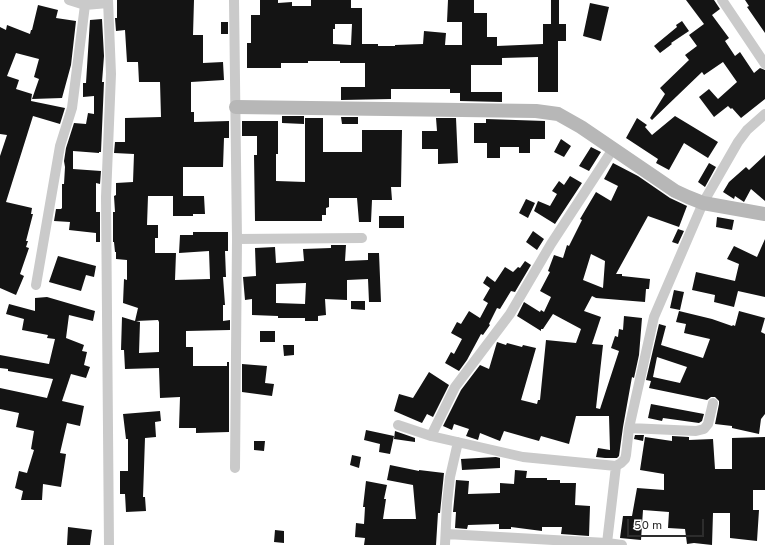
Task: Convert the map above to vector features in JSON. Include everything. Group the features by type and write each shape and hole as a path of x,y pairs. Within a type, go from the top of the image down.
{"street":[{"path":"69,0 85,5 108,2 111,74 106,197 109,545"},
{"path":"234,0 237,239 235,468"},
{"path":"722,0 765,64"},
{"path":"36,286 60,146 72,108 85,5"},
{"path":"236,107 536,111 558,114 581,127 675,191 704,203 765,214"},
{"path":"398,425 431,436 523,457 616,466 625,459 629,428 654,317 704,203 738,142 747,130 765,114"},
{"path":"431,436 455,387 510,314 551,244 613,149"},
{"path":"237,239 362,238"},
{"path":"629,428 696,431 704,429 708,424 713,403"},
{"path":"445,545 450,477 458,442"},
{"path":"607,544 616,466"},
{"path":"446,534 622,545"}],"building":[{"path":"117,0 194,0 193,35 203,35 203,63 223,62 224,80 191,82 191,112 194,112 194,122 229,121 229,138 224,138 223,167 183,167 183,196 204,196 205,214 193,214 193,216 173,216 173,196 148,196 147,225 158,225 158,238 155,238 155,253 176,253 175,280 210,279 209,251 179,253 180,235 193,235 193,232 228,232 228,251 225,251 226,277 223,277 225,305 223,305 223,321 230,320 230,330 186,331 186,347 193,347 193,366 227,366 227,362 229,362 229,432 196,433 196,428 179,428 180,397 160,398 159,368 125,369 124,350 121,350 122,317 135,321 138,308 123,303 124,279 127,280 127,260 116,259 116,252 113,242 113,212 115,212 114,196 116,195 116,183 133,182 134,154 114,153 115,142 125,142 125,118 161,117 160,82 139,82 138,62 127,62 125,30 116,31 115,18 117,18","holes":["158,320 159,352 139,353 140,322 136,321"]},
{"path":"260,0 278,0 278,3 292,2 292,6 311,6 311,0 351,0 351,8 362,8 362,44 395,46 423,44 424,31 446,33 445,45 462,45 462,22 447,22 448,0 474,0 474,13 487,13 487,37 497,37 497,46 543,44 543,24 551,24 551,0 559,0 559,24 566,24 566,41 558,41 558,92 538,92 538,57 502,58 502,65 471,65 471,92 502,92 502,102 460,101 460,93 450,93 450,89 391,89 391,99 341,100 341,87 365,87 365,63 308,61 308,63 281,63 281,68 247,68 247,43 251,43 251,15 260,15","holes":["335,24 352,24 351,45 333,44 333,29 335,29"]},
{"path":"686,0 714,0 720,9 712,15 729,38 725,41 735,56 740,52 754,73 760,68 765,70 765,99 741,118 732,108 731,109 728,106 714,117 699,97 709,89 718,99 737,82 723,62 704,75 702,72 652,120 650,118 665,94 660,88 689,60 685,55 697,46 689,35 704,24"},
{"path":"745,0 765,0 765,33 747,7 749,6"},
{"path":"590,3 609,7 601,41 583,36"},
{"path":"38,5 58,10 56,18 76,21 71,65 62,98 32,99 39,79 34,77 39,59 16,53 7,76 19,80 16,89 32,94 31,101 65,108 60,124 33,116 6,202 32,208 31,214 33,214 26,241 28,241 26,247 29,248 20,274 24,276 16,295 0,288 0,156 7,135 0,134 0,27 6,30 7,25 30,34"},
{"path":"102,19 104,56 102,82 104,82 101,152 73,151 73,169 101,171 100,184 96,183 96,212 100,212 100,242 96,242 96,233 69,230 70,222 54,221 56,209 62,208 62,184 64,184 65,167 64,161 66,148 74,123 86,124 88,113 94,114 94,96 83,97 83,83 86,83 90,20"},
{"path":"682,21 689,31 671,43 672,44 660,53 654,46"},
{"path":"221,22 228,22 228,34 221,34"},
{"path":"282,116 304,116 304,124 282,123"},
{"path":"675,116 718,142 708,158 684,143 669,170 656,163 658,159 626,138 637,118 647,125 645,127 652,135"},
{"path":"341,117 358,117 358,124 342,124"},
{"path":"305,118 323,118 323,152 362,152 362,130 402,130 401,187 391,187 392,200 372,200 371,222 359,222 357,198 329,198 329,207 326,208 326,215 322,215 322,221 255,221 254,155 257,155 257,136 242,136 242,121 278,121 276,181 305,182"},
{"path":"436,118 456,118 458,163 438,164 438,149 422,149 422,131 437,131"},
{"path":"486,119 545,121 545,139 530,139 530,153 519,153 519,147 500,147 500,158 487,158 487,143 474,143 474,123 486,123"},
{"path":"561,139 571,146 564,157 554,152"},
{"path":"591,147 601,152 589,171 579,166"},
{"path":"765,155 765,201 751,189 744,202 735,196 734,199 723,192 729,182 746,167 749,170"},
{"path":"613,163 638,176 670,198 687,206 679,227 648,216 616,274 650,279 649,289 646,289 645,302 596,298 592,296 584,311 601,317 592,344 603,345 596,408 600,409 619,351 611,348 615,336 618,337 619,329 623,330 624,316 642,318 639,355 634,378 632,377 619,456 617,458 596,457 598,448 610,450 609,416 576,416 569,444 541,436 539,441 504,431 500,441 480,433 478,440 466,436 469,429 454,424 452,430 443,426 461,390 480,365 489,369 497,342 506,345 507,343 522,347 523,345 536,348 521,400 537,404 538,400 540,400 546,340 576,343 581,329 553,314 541,331 517,316 524,302 540,312 541,310 544,312 551,297 540,291 550,272 548,271 554,255 563,258 567,245 569,246 582,220 580,219 596,192 611,201 618,186 604,179","holes":["591,254 605,261 603,288 583,280"]},
{"path":"709,163 716,167 705,187 698,182"},
{"path":"570,176 582,183 555,224 534,211 538,201 550,206 557,194 552,191 559,181 564,185"},
{"path":"526,199 535,203 528,218 519,213"},
{"path":"379,216 404,216 404,228 379,228"},
{"path":"717,217 734,220 732,230 716,227"},
{"path":"678,229 684,231 678,244 672,242"},
{"path":"533,231 544,239 537,250 526,242"},
{"path":"765,239 765,297 738,291 734,307 714,302 715,295 692,290 696,272 735,281 739,264 727,259 734,246 757,257"},
{"path":"331,245 346,245 345,261 368,260 368,253 379,253 381,302 369,302 368,279 347,280 347,300 325,299 326,315 318,316 318,321 305,321 305,318 278,318 278,316 252,315 252,299 245,300 243,277 256,276 255,248 275,247 276,263 304,261 303,249 331,248","holes":["306,283 305,304 276,303 276,284"]},
{"path":"58,256 96,266 94,277 86,275 81,291 49,282"},
{"path":"525,261 531,265 515,292 511,291 500,309 497,308 489,324 490,325 483,335 481,334 467,360 459,371 445,363 451,352 454,354 462,339 451,333 457,322 461,324 469,311 480,318 488,303 483,300 490,288 483,283 487,276 495,282 505,267 513,272 518,267 520,268"},
{"path":"674,290 684,292 680,310 670,308"},
{"path":"47,297 95,311 93,321 69,315 66,338 84,345 82,351 87,352 84,365 90,367 86,378 71,374 62,401 84,406 80,426 67,423 60,453 66,454 61,487 43,484 42,500 21,500 23,491 15,488 19,471 27,473 34,450 31,449 34,431 16,427 19,413 0,409 0,388 47,398 53,379 8,371 8,369 0,368 0,355 49,364 55,339 47,338 48,335 22,330 24,319 6,314 9,304 35,311 35,298"},
{"path":"351,301 365,301 365,310 351,309"},
{"path":"679,311 712,319 732,326 735,326 739,311 765,318 761,332 765,334 765,414 761,419 759,434 732,428 732,426 715,424 719,401 715,397 711,397 707,400 649,388 651,381 646,380 659,324 666,326 661,345 703,358 710,339 684,333 686,324 676,322","holes":["657,357 687,367 680,383 653,377"]},
{"path":"260,331 275,331 275,342 260,342"},
{"path":"283,345 294,345 294,355 284,356"},
{"path":"242,364 267,366 265,383 274,384 272,396 242,392"},
{"path":"429,372 449,385 433,417 427,414 422,423 394,411 399,394 413,398"},
{"path":"651,404 704,414 702,421 699,423 663,418 662,421 648,418"},
{"path":"160,411 161,421 155,422 156,437 145,438 143,497 145,497 146,511 126,512 125,494 120,494 120,471 128,471 128,439 126,439 123,414"},
{"path":"366,430 394,436 390,454 379,452 380,444 364,440"},
{"path":"395,431 415,438 415,442 394,439"},
{"path":"635,435 644,435 643,441 634,439"},
{"path":"672,436 689,437 689,440 713,439 715,469 732,469 732,438 765,437 765,490 753,490 753,510 759,510 757,541 730,538 730,513 713,513 712,545 694,543 687,544 685,529 668,528 669,512 643,510 641,540 620,538 623,516 632,516 637,488 664,490 664,474 640,470 645,437 672,441"},
{"path":"254,441 265,441 264,451 254,450"},
{"path":"352,455 361,457 359,468 350,465"},
{"path":"500,458 500,468 462,470 461,459"},
{"path":"390,465 419,471 444,473 440,513 438,513 436,545 364,545 365,538 355,537 356,523 364,524 365,507 363,507 366,481 387,485 384,499 386,499 383,519 416,519 413,485 387,480"},
{"path":"515,470 527,471 526,478 547,478 547,480 560,480 560,483 576,483 575,505 590,506 589,536 561,534 562,527 542,527 542,531 511,527 511,529 499,529 499,524 468,525 467,529 455,528 456,512 453,512 456,480 469,481 468,494 500,493 500,483 514,484"},
{"path":"68,527 92,530 90,545 67,545"},
{"path":"275,530 284,531 284,543 274,542"}]}
